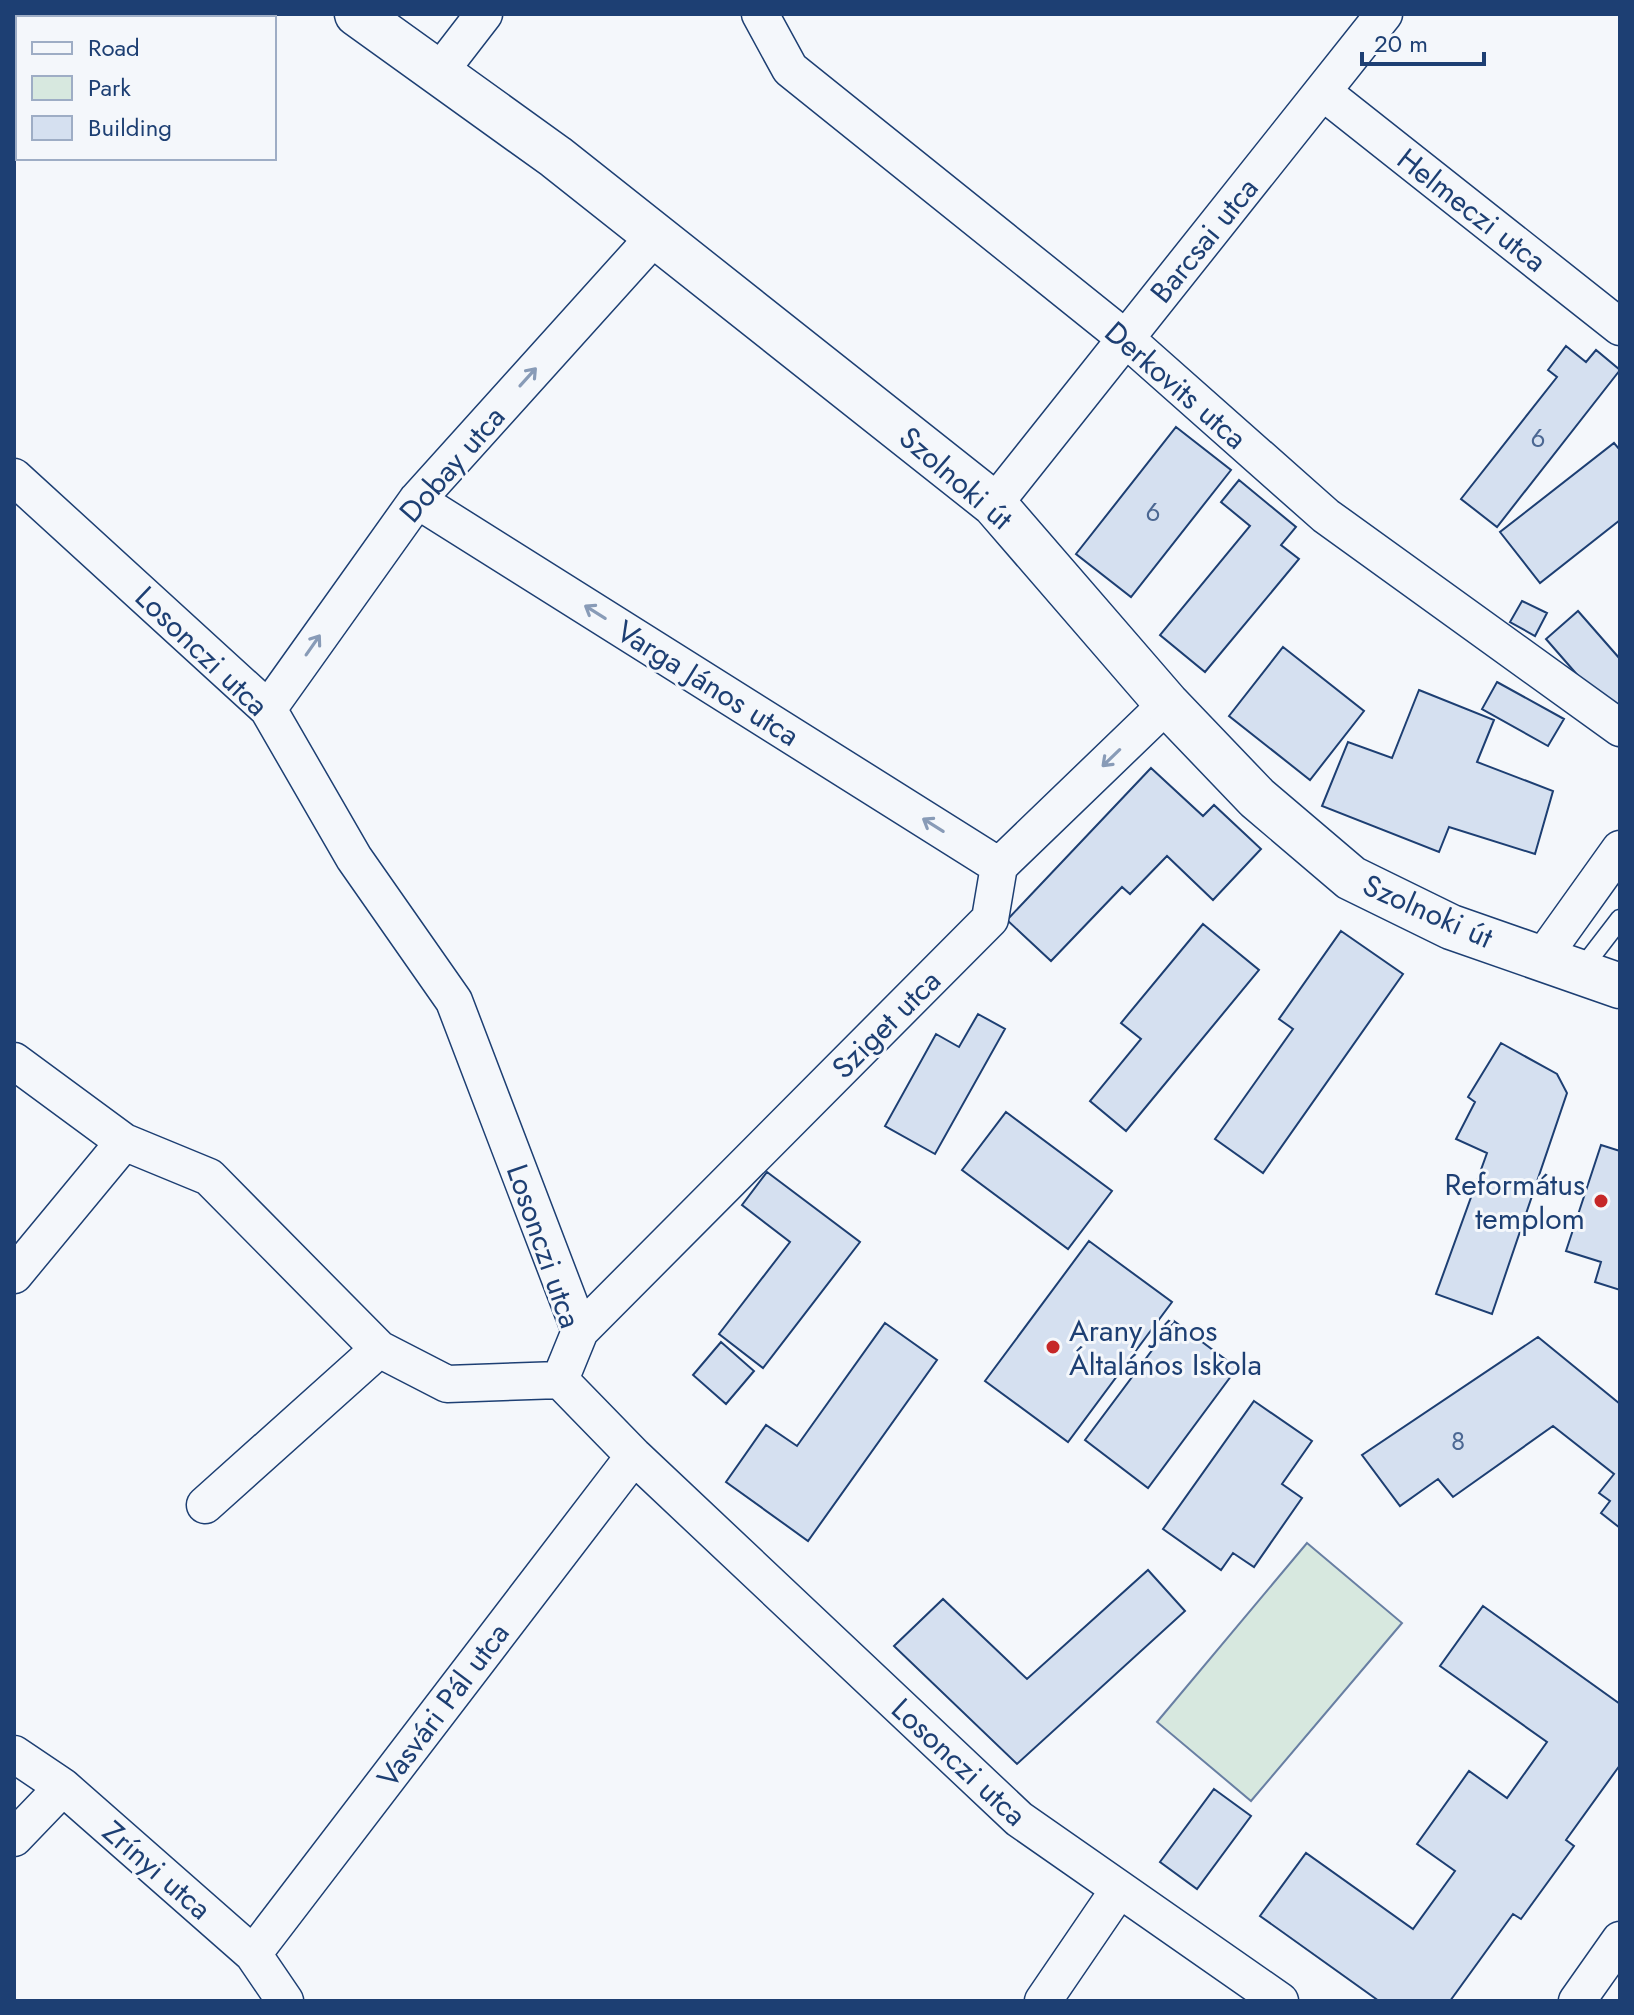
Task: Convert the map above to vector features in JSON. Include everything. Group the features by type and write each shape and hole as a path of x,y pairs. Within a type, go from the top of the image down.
{"main road":[{"name":"Szolnoki út","path":"357,14 440,71 656,235 994,504 1167,704 1257,798 1351,878 1451,927 1596,976"}],"street":[{"path":"440,71 484,14"},
{"name":"Derkovits utca","path":"760,14 790,69 1125,338 1326,516 1620,728"},
{"name":"Barcsai utca","path":"994,504 1384,14"},
{"name":"Helmeczi utca","path":"1323,92 1620,327"},
{"name":"Dobay utca","path":"268,709 417,500 656,235"},
{"name":"Losonczi utca","path":"14,477 268,709 354,858 454,1001 580,1331 560,1380 634,1456 1019,1819 1118,1891 1280,2001"},
{"name":"Varga János utca","path":"417,500 999,866"},
{"path":"999,866 1167,704"},
{"path":"1596,976 1620,849"},
{"name":"Sziget utca","path":"580,1331 990,919 999,866"},
{"path":"14,1061 124,1142 209,1177 379,1349 447,1384 560,1380"},
{"path":"14,1275 124,1142"},
{"path":"205,1505 379,1349"},
{"name":"Vasvári Pál utca","path":"253,1954 634,1456"},
{"name":"Zrínyi utca","path":"14,1754 63,1787 253,1954 285,2001"},
{"path":"14,1838 63,1787"},
{"path":"1043,2001 1118,1891"},
{"path":"1577,2001 1620,1940"}],"lane":[{"path":"1596,976 1620,919"}],"green space":[{"path":"1307,1543 1402,1623 1251,1801 1157,1722"}],"building":[{"path":"1566,346 1586,362 1596,350 1620,370 1497,527 1461,499 1557,377 1548,370"},
{"path":"1176,427 1231,470 1131,597 1076,554"},
{"path":"1614,443 1620,450 1620,520 1540,583 1500,532"},
{"path":"1239,480 1296,527 1281,545 1299,559 1205,672 1160,635 1250,526 1221,502"},
{"path":"1522,601 1547,613 1535,636 1510,622"},
{"path":"1578,611 1620,659 1620,712 1614,717 1546,639"},
{"path":"1283,647 1364,711 1310,780 1229,716"},
{"path":"1497,682 1564,719 1548,746 1482,709"},
{"path":"1419,690 1494,720 1477,762 1553,791 1535,854 1449,827 1439,852 1322,806 1348,742 1392,758"},
{"path":"1151,768 1203,816 1214,805 1261,849 1213,900 1167,856 1130,894 1122,887 1051,961 1007,920"},
{"path":"1203,924 1259,970 1126,1131 1090,1101 1141,1039 1121,1023"},
{"path":"1341,931 1403,974 1263,1173 1215,1139 1293,1029 1279,1019"},
{"path":"978,1014 1005,1029 935,1154 885,1126 936,1034 959,1047"},
{"path":"1501,1043 1557,1074 1567,1093 1492,1314 1436,1294 1487,1153 1456,1139 1475,1102 1468,1097"},
{"path":"1006,1112 1112,1191 1068,1249 962,1170"},
{"name":"Református templom","path":"1601,1145 1620,1151 1620,1290 1595,1282 1601,1262 1566,1251"},
{"path":"767,1172 860,1242 763,1368 719,1334 790,1242 742,1205"},
{"path":"1089,1241 1172,1302 1068,1442 985,1381"},
{"path":"1174,1321 1237,1368 1148,1488 1085,1440"},
{"path":"885,1323 937,1360 808,1541 726,1482 766,1425 797,1446"},
{"path":"1538,1337 1620,1404 1620,1528 1601,1513 1610,1501 1599,1493 1614,1474 1553,1426 1453,1497 1438,1479 1400,1506 1362,1455"},
{"path":"721,1342 754,1371 726,1404 693,1375"},
{"path":"1254,1401 1312,1441 1282,1484 1302,1498 1254,1567 1233,1553 1221,1570 1163,1529"},
{"path":"1148,1570 1185,1611 1017,1764 894,1646 943,1599 1027,1679"},
{"path":"1483,1606 1620,1704 1620,1765 1566,1840 1574,1846 1521,1919 1513,1914 1450,2001 1379,2001 1260,1916 1306,1853 1413,1929 1455,1871 1417,1844 1469,1771 1507,1798 1547,1742 1440,1666"},
{"path":"1214,1789 1251,1816 1197,1889 1160,1862"}],"place":[{"name":"Református templom","path":"1601,1201"},
{"name":"Arany János Általános Iskola","path":"1053,1347"}]}
